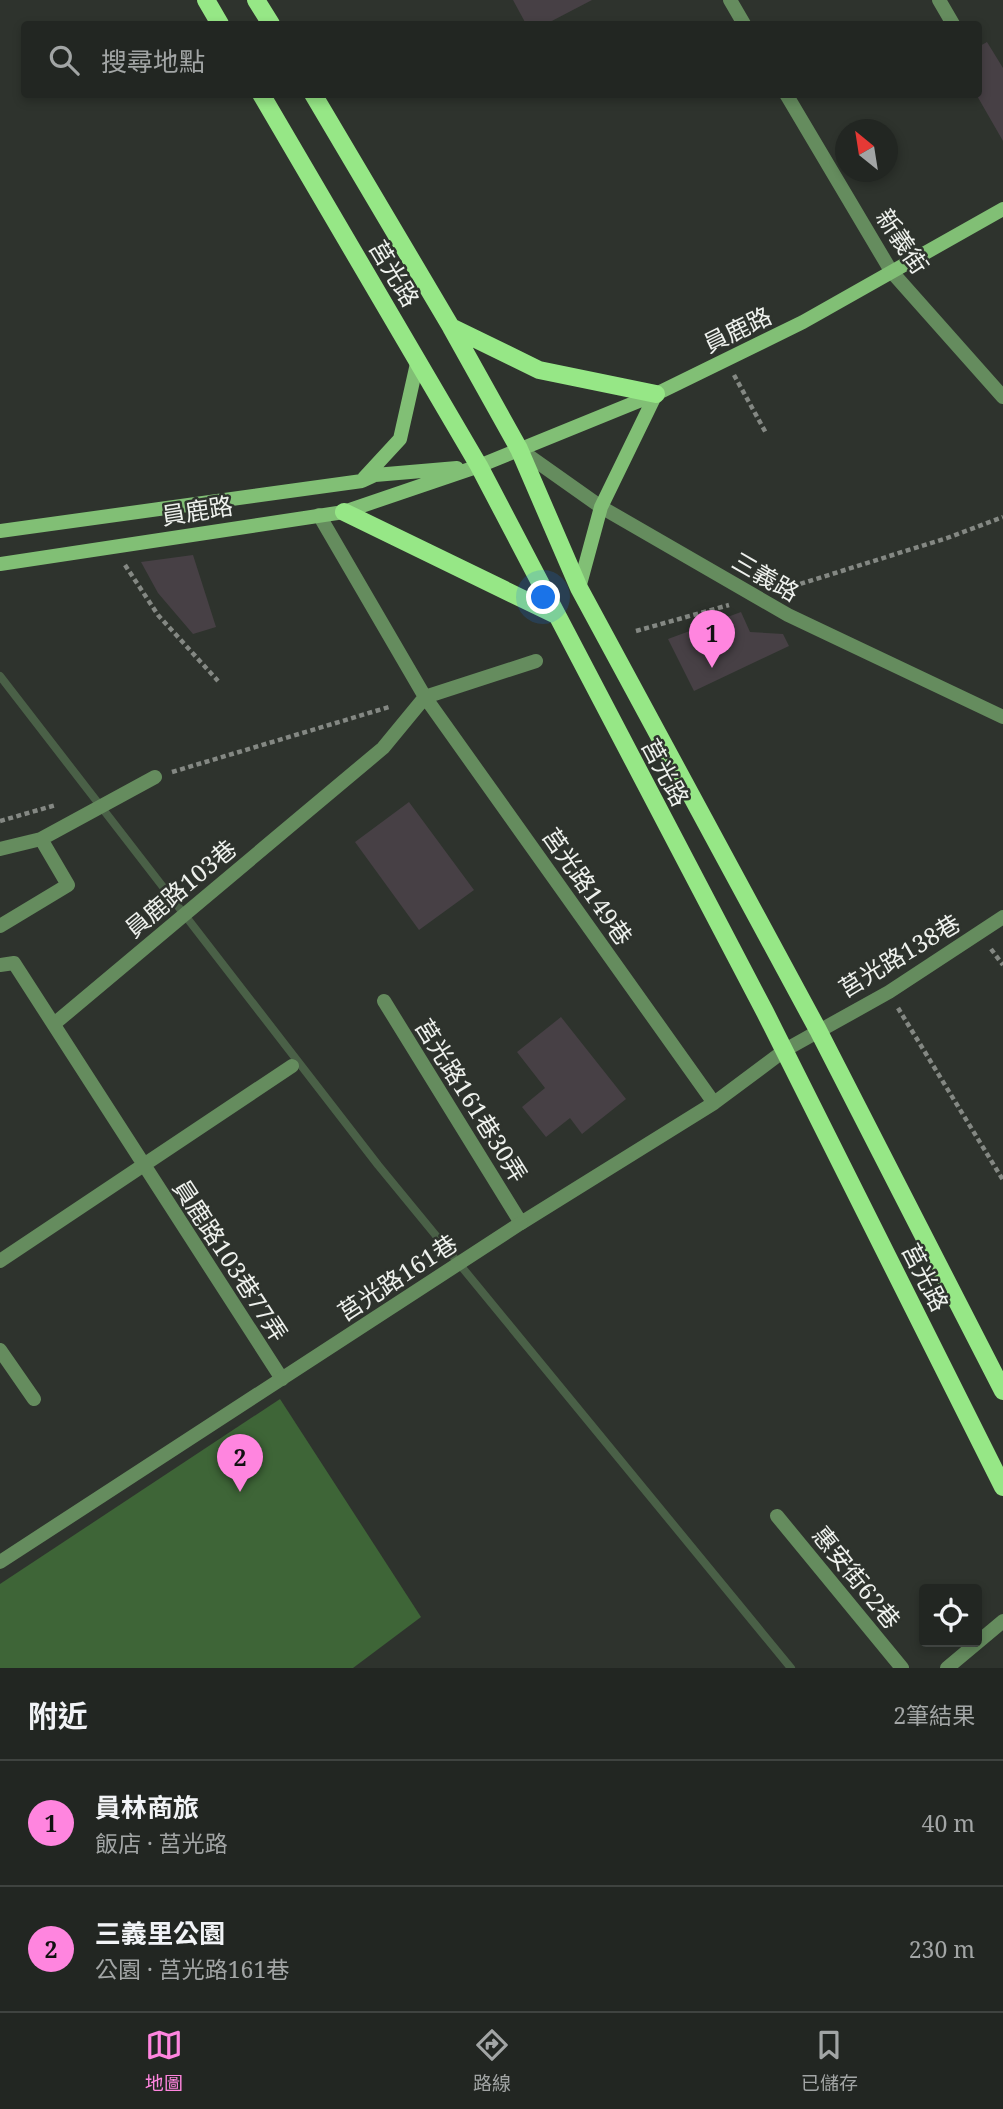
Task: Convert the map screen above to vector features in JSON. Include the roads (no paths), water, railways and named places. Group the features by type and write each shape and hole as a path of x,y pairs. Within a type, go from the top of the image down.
{"main road":[{"path":"206,0 218,21"},
{"path":"256,0 269,21"},
{"name":"莒光路","path":"263,98 479,466 554,614 785,1050 1003,1487"},
{"name":"莒光路","path":"315,98 451,327 519,449 579,588 818,1030 1003,1391"},
{"path":"451,327 539,370 656,394"},
{"path":"344,512 554,614"}],"street":[{"path":"730,0 742,21"},
{"path":"939,0 951,21"},
{"name":"新義街","path":"788,98 891,271 1003,397"},
{"name":"員鹿路","path":"0,564 344,512 479,466 656,394 726,360 803,322 1003,209"},
{"path":"362,481 400,439 418,359"},
{"path":"579,588 601,507 656,394"},
{"name":"三義路","path":"519,449 601,507 788,615 1003,717"},
{"name":"員鹿路","path":"0,531 362,481 375,475 479,466"},
{"path":"319,515 425,697 536,661"},
{"name":"員鹿路103巷","path":"54,1024 383,748 425,697"},
{"name":"莒光路149巷","path":"425,697 714,1103"},
{"path":"0,849 41,839 155,777"},
{"path":"0,926 68,885 41,839"},
{"name":"莒光路138巷","path":"818,1030 889,992 1003,917"},
{"path":"0,965 14,963 142,1166"},
{"name":"莒光路161巷30弄","path":"384,1001 521,1223"},
{"name":"莒光路161巷","path":"0,1562 521,1223 714,1103 785,1050 818,1030"},
{"path":"0,1261 292,1066"},
{"name":"員鹿路103巷77弄","path":"142,1166 282,1379"},
{"path":"0,1350 34,1399"},
{"name":"惠安街62巷","path":"777,1516 902,1668"},
{"path":"947,1668 1003,1621"}],"waterway":[{"path":"0,676 378,1165 791,1668"}],"place":[{"name":"員林商旅","path":"712,668"},
{"name":"三義里公園","path":"240,1492"}]}
